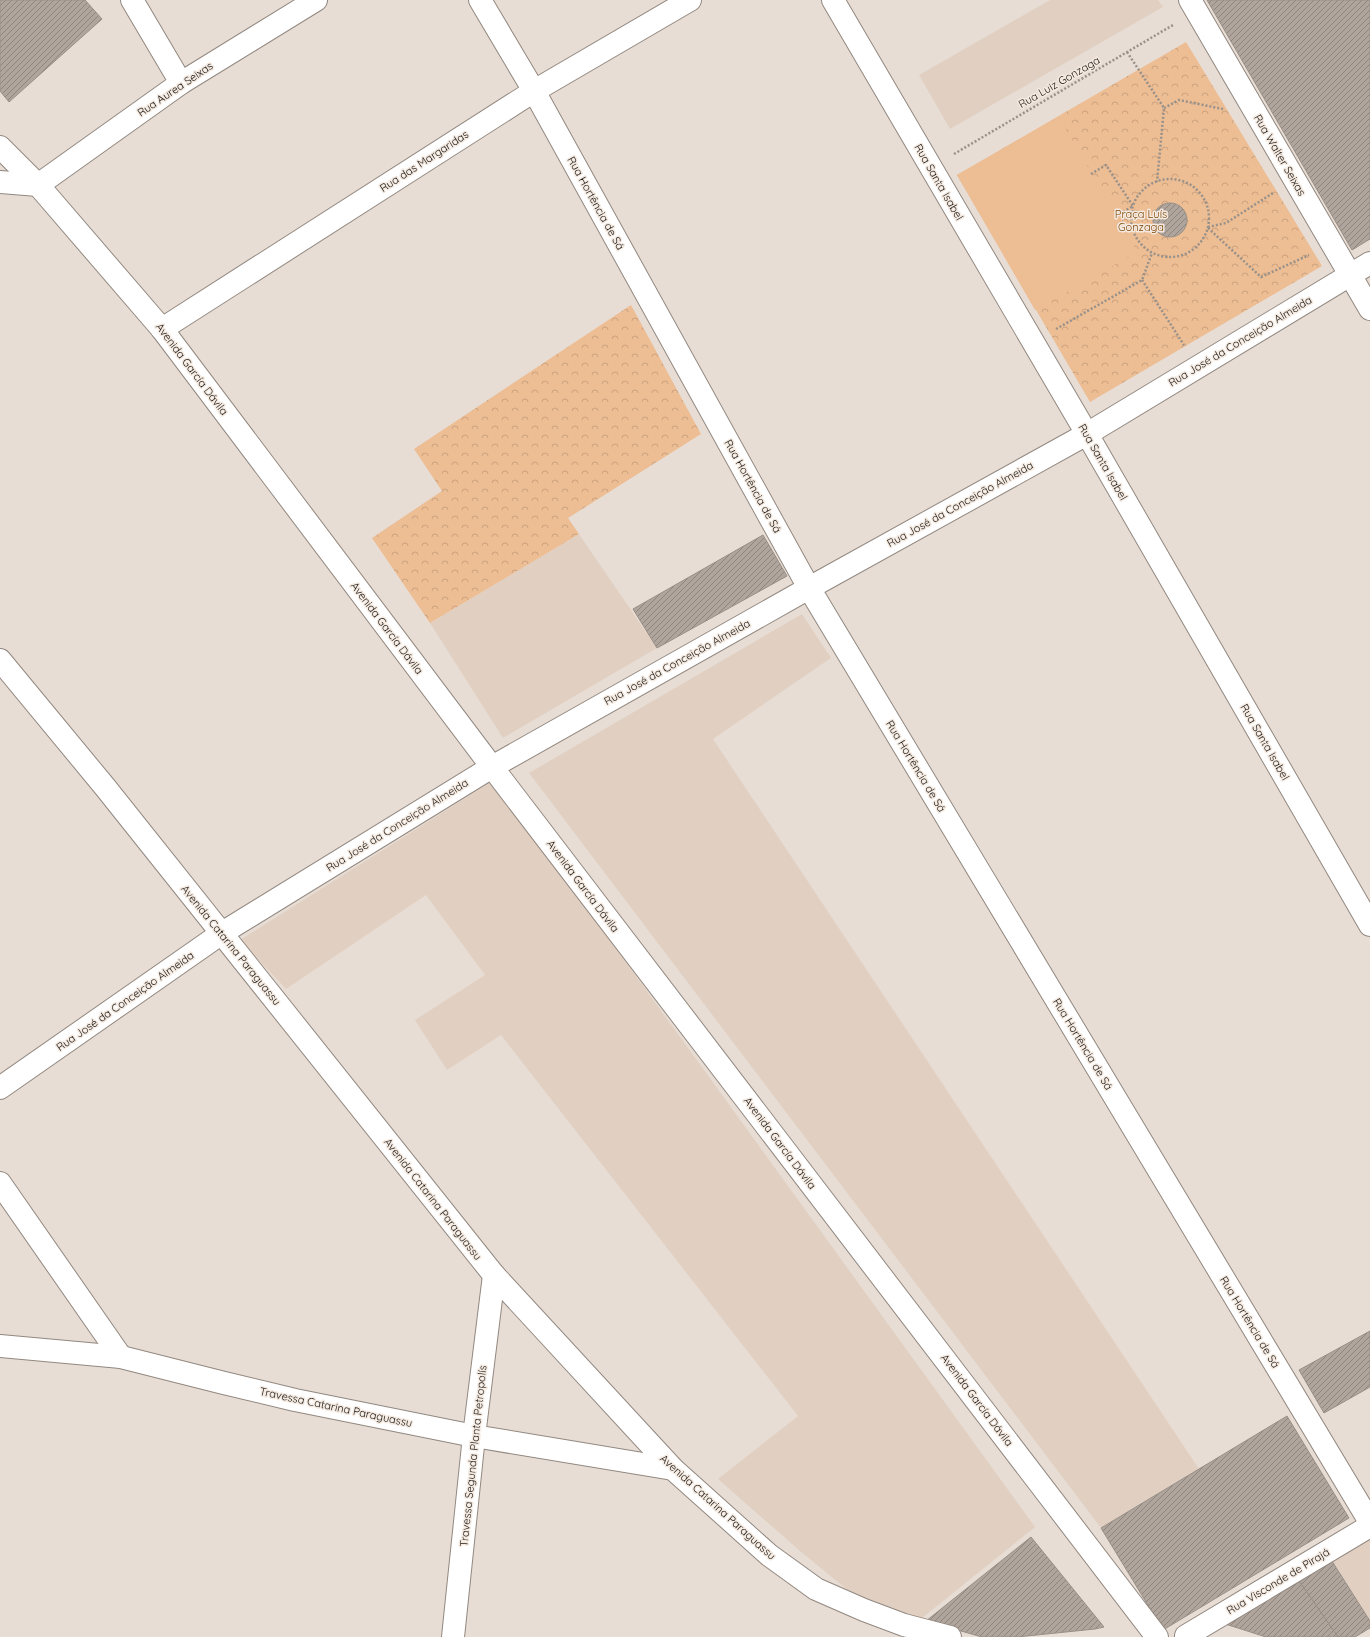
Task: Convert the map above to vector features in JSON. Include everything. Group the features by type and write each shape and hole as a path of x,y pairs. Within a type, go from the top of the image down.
{"street":[{"path":"132,0 181,83"},
{"name":"Rua Aurea Seixas","path":"38,185 181,83 316,0"},
{"name":"Rua Hortência de Sá","path":"480,0 534,91 809,588 1370,1522"},
{"name":"Rua das Margaridas","path":"162,329 534,91 690,0"},
{"name":"Rua Santa Isabel","path":"833,0 1087,434 1370,925"},
{"name":"Rua Walter Seixas","path":"1193,6 1370,309"},
{"name":"Avenida García Dávila","path":"0,147 38,185 162,329 492,767 1152,1636"},
{"path":"0,182 38,185"},
{"name":"Rua José da Conceição Almeida","path":"0,1088 222,933 492,767 809,588 1087,434 1370,263"},
{"name":"Avenida Catarina Paraguassu","path":"0,660 105,787 494,1275 673,1468 769,1555 816,1588 864,1610 904,1625 950,1637"},
{"path":"0,1183 121,1357"},
{"name":"Travessa Segunda Planta Petropolís","path":"453,1637 474,1436 494,1275"},
{"name":"Travessa Catarina Paraguassu","path":"0,1346 121,1357 288,1398 474,1436 673,1468"},
{"name":"Rua Visconde de Pirajá","path":"1189,1636 1370,1526"},
{"path":"1152,1636 1189,1636"}],"path":[{"name":"Rua Luiz Gonzaga","path":"931,167 1127,52 1193,6"},
{"path":"1127,52 1164,108 1157,182"},
{"path":"1164,108 1179,100 1258,117"},
{"path":"1091,174 1106,165 1133,206"},
{"path":"1207,228 1226,223 1295,179"},
{"path":"1169,180 1182,182 1193,187 1202,196 1207,207 1209,220 1200,243 1190,252 1178,256 1165,257 1152,253 1142,245 1134,235 1131,222 1133,206 1137,197 1146,188 1157,182 1169,180"},
{"path":"1116,216 1133,206"},
{"path":"1207,228 1261,277 1333,244"},
{"path":"1033,342 1142,280 1152,253"},
{"path":"1142,280 1198,367"}],"shaded area":[{"path":"1050,0 1158,0 1163,7 950,129 919,75"},
{"path":"579,534 657,648 503,738 430,623"},
{"path":"802,614 831,658 713,739 1199,1469 1101,1528 529,773"},
{"path":"494,780 1035,1527 922,1618 861,1601 800,1551 718,1479 798,1416 501,1035 447,1070 415,1020 485,975 426,895 286,989 240,940"},
{"path":"1370,1538 1370,1620 1330,1558"}],"green space":[{"name":"Praça Luís Gonzaga","path":"1186,42 1322,266 1090,402 957,175"},
{"path":"1059,117 1137,252 1035,310 957,175"},
{"path":"631,305 701,434 568,518 579,534 430,623 372,538 442,491 414,449"}],"building":[{"path":"0,0 85,0 102,19 9,102 0,91"},
{"path":"1207,0 1370,0 1370,239 1352,250"},
{"path":"1167,203 1173,203 1177,204 1184,210 1187,220 1186,227 1180,234 1173,237 1167,237 1163,236 1156,230 1153,223 1153,217 1154,213 1160,206"},
{"path":"763,535 787,576 657,648 633,609"},
{"path":"1370,1331 1370,1387 1324,1413 1299,1370"},
{"path":"1287,1416 1349,1518 1163,1630 1101,1528"},
{"path":"1031,1537 1104,1627 1017,1637 982,1637 926,1621"},
{"path":"1330,1558 1370,1621 1370,1628 1355,1637 1338,1637 1297,1578"},
{"path":"1297,1578 1338,1637 1266,1637 1219,1622"}]}
